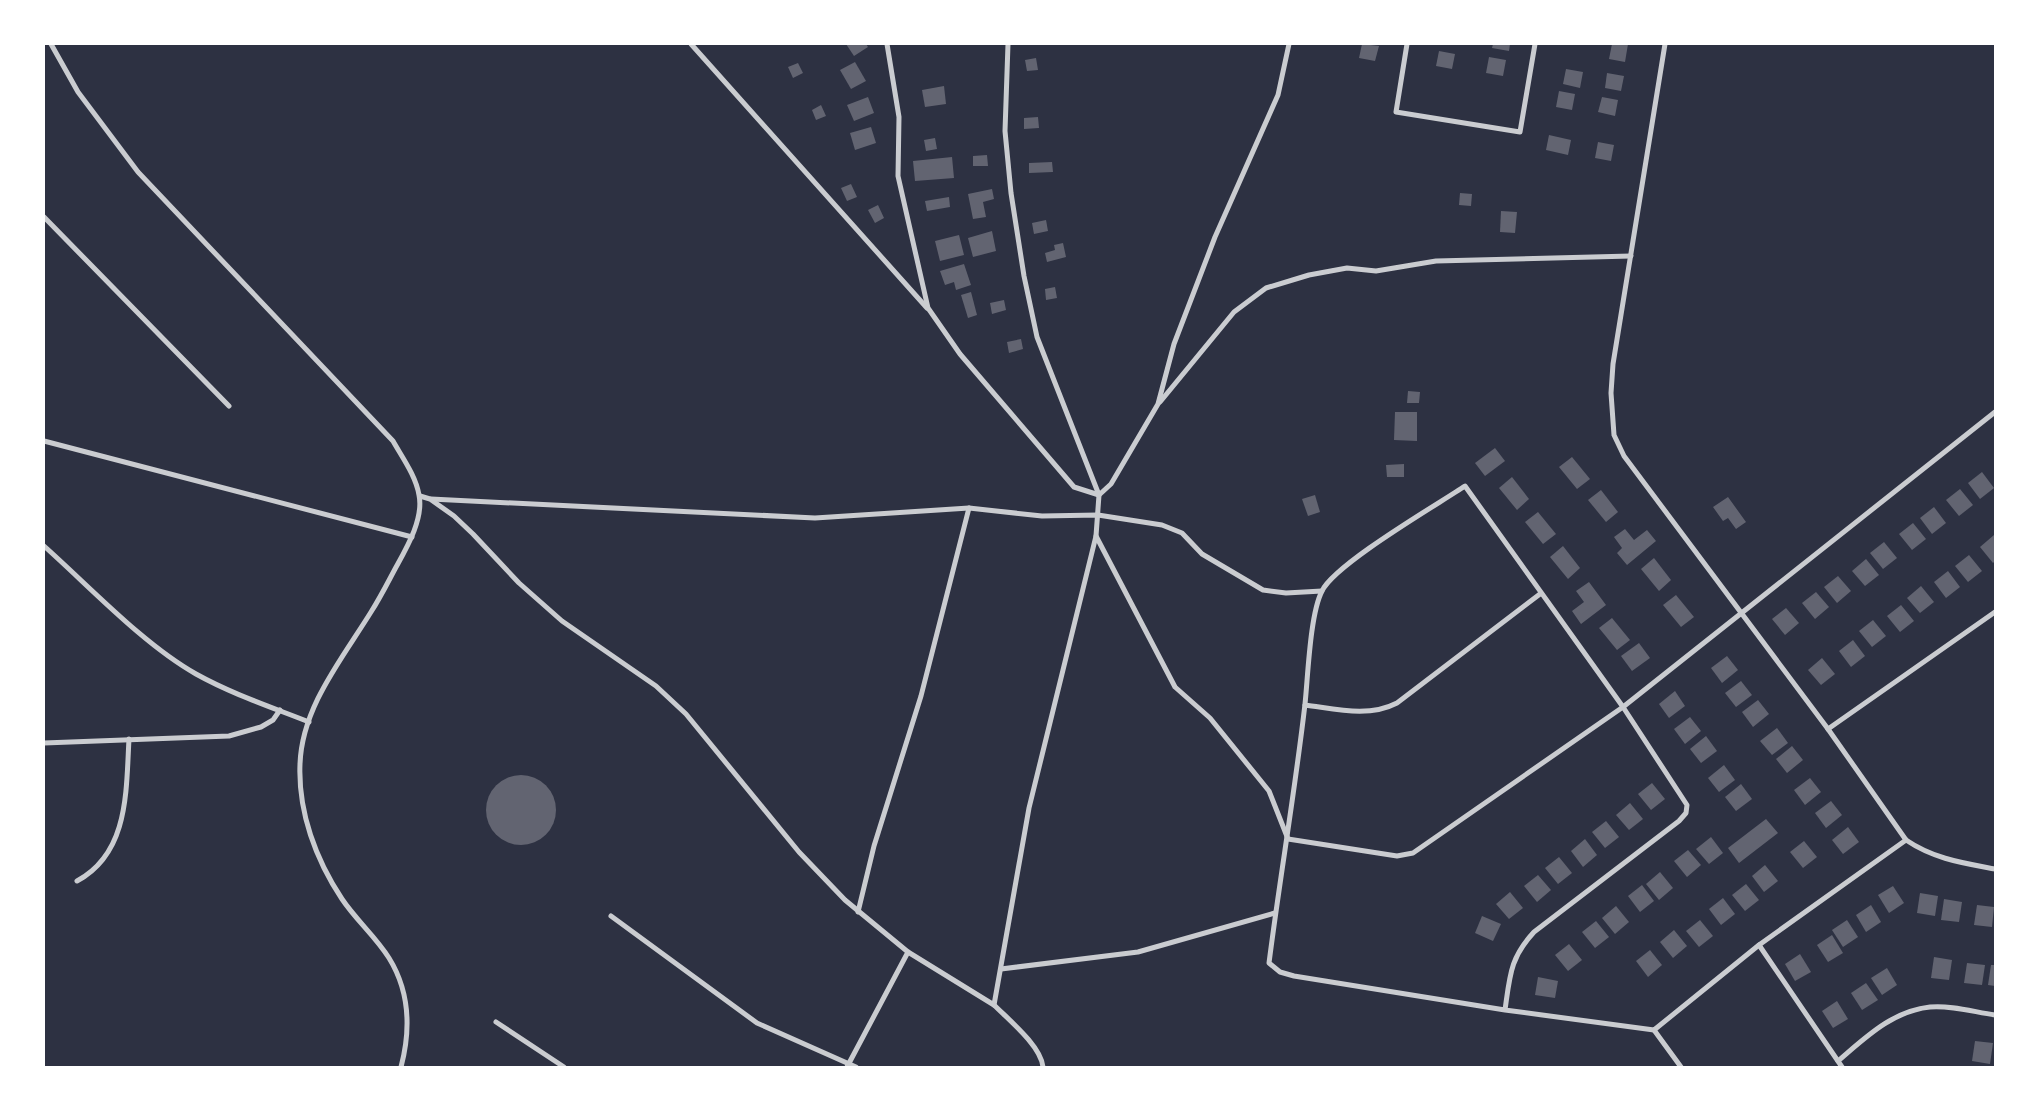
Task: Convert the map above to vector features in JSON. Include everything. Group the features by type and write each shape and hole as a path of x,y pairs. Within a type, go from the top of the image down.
{"street":[{"path":"51,44 78,92 138,172 392,441 407,465 420,496 416,527 412,537 372,611 327,681 304,735 300,763 300,792 316,850 343,900 389,958 400,980 406,1001 408,1025 407,1045 401,1067"},
{"path":"691,44 928,308 960,354 1074,487 1099,496"},
{"path":"887,44 899,117 898,176 928,308"},
{"path":"994,1005 1002,969 1029,808 1096,536 1099,496 1037,337 1024,276 1005,131 1008,44"},
{"path":"1158,404 1174,344 1215,237 1278,95 1289,44"},
{"path":"1407,44 1396,112 1520,132 1535,44"},
{"path":"1666,44 1612,374 1611,393 1614,435 1624,456 1828,729 1906,840 1923,852 1940,858 1995,869"},
{"path":"44,217 229,406"},
{"path":"1099,496 1111,484 1158,404 1234,312 1266,288 1300,278 1347,268 1376,271 1436,261 1631,256"},
{"path":"1288,839 1396,856 1413,854 1623,707 1995,412"},
{"path":"44,442 412,537"},
{"path":"1505,1010 1510,972 1519,949 1534,932 1679,821 1686,813 1687,804 1681,792 1623,707 1540,594 1465,486 1352,562 1333,578 1322,591 1317,608 1288,839 1269,964 1280,972 1505,1010 1654,1030 1681,1067"},
{"path":"420,496 430,499 815,518 969,508 1042,516 1098,515 1162,525 1182,533 1202,554 1262,590 1286,593 1322,591"},
{"path":"430,499 473,534 519,583 562,621 656,686 686,714 799,852 858,912 908,952 994,1005 1035,1048 1041,1057 1043,1067"},
{"path":"858,912 874,846 921,696 969,508"},
{"path":"1096,536 1174,687 1210,718 1269,792 1288,839"},
{"path":"44,546 158,649 196,674 235,693 309,722"},
{"path":"1305,705 1361,712 1384,710 1398,703 1540,594"},
{"path":"1828,729 1995,612"},
{"path":"44,743 229,736 261,727 273,720 280,710"},
{"path":"77,881 91,874 108,854 116,838 126,786 128,739"},
{"path":"1654,1030 1759,945 1906,840"},
{"path":"1002,969 1138,952 1276,913"},
{"path":"611,916 757,1023 848,1066 856,1067"},
{"path":"1759,945 1842,1067"},
{"path":"848,1066 908,952"},
{"path":"1838,1061 1879,1026 1910,1012 1938,1008 1995,1015"},
{"path":"496,1022 564,1067"}],"building":[{"path":"846,44 866,44 868,47 854,56"},
{"path":"1362,44 1379,46 1375,61 1359,58"},
{"path":"1493,44 1510,44 1509,51 1492,48"},
{"path":"1612,44 1628,44 1625,62 1609,59"},
{"path":"1439,51 1455,54 1452,69 1436,66"},
{"path":"1489,57 1506,60 1503,76 1486,73"},
{"path":"1036,58 1038,70 1027,71 1025,60"},
{"path":"855,62 866,81 851,89 840,70"},
{"path":"798,63 803,73 793,78 788,67"},
{"path":"1566,69 1583,72 1580,88 1563,84"},
{"path":"1607,73 1624,76 1621,91 1605,88"},
{"path":"944,86 946,104 925,107 922,90"},
{"path":"1559,91 1575,94 1572,110 1556,107"},
{"path":"868,97 874,113 854,121 847,105"},
{"path":"1602,97 1618,100 1615,116 1598,112"},
{"path":"821,105 826,116 816,120 812,110"},
{"path":"1038,117 1039,128 1024,129 1024,118"},
{"path":"871,127 876,143 855,150 850,133"},
{"path":"1549,135 1571,140 1568,155 1546,150"},
{"path":"935,138 937,149 926,151 924,140"},
{"path":"1598,142 1614,145 1611,161 1595,158"},
{"path":"987,155 988,166 973,166 973,156"},
{"path":"952,157 954,178 915,181 913,161"},
{"path":"1052,162 1053,172 1029,173 1029,163"},
{"path":"851,184 857,197 847,201 841,188"},
{"path":"992,189 994,199 983,202 986,217 973,219 968,194"},
{"path":"1460,193 1472,194 1471,206 1459,205"},
{"path":"949,197 950,207 927,211 925,201"},
{"path":"878,205 884,218 875,223 868,210"},
{"path":"1501,211 1517,212 1515,233 1500,232"},
{"path":"1046,220 1048,231 1034,234 1032,223"},
{"path":"992,231 996,251 973,257 968,238"},
{"path":"959,235 964,255 940,261 935,241"},
{"path":"1063,243 1066,257 1047,262 1045,253 1055,250 1054,245"},
{"path":"964,264 971,285 956,290 954,282 945,285 940,271"},
{"path":"1055,287 1057,298 1046,300 1045,289"},
{"path":"971,292 977,315 968,318 961,295"},
{"path":"1004,300 1006,310 992,314 990,303"},
{"path":"1021,339 1023,349 1009,353 1007,342"},
{"path":"1408,391 1420,392 1419,403 1407,403"},
{"path":"1395,412 1417,412 1417,441 1394,440"},
{"path":"1495,448 1505,461 1485,476 1475,463"},
{"path":"1572,457 1590,479 1577,489 1559,467"},
{"path":"1404,464 1404,477 1387,477 1386,465"},
{"path":"1982,472 1994,488 1980,499 1968,483"},
{"path":"1512,477 1529,499 1517,510 1499,488"},
{"path":"1960,489 1973,505 1959,516 1946,500"},
{"path":"1601,490 1618,512 1606,522 1588,500"},
{"path":"1315,495 1320,512 1308,516 1302,499"},
{"path":"1728,497 1746,522 1736,529 1728,518 1723,521 1713,507"},
{"path":"1934,507 1946,523 1932,534 1920,518"},
{"path":"1538,512 1556,534 1543,544 1525,522"},
{"path":"1913,523 1926,539 1912,550 1899,534"},
{"path":"1625,529 1634,540 1647,530 1656,541 1627,565 1617,553 1622,548 1614,537"},
{"path":"1994,535 1995,561 1993,563 1980,547"},
{"path":"1884,542 1897,558 1883,569 1870,553"},
{"path":"1563,546 1580,568 1568,579 1550,557"},
{"path":"1969,555 1982,571 1968,582 1955,566"},
{"path":"1654,558 1671,580 1659,591 1641,569"},
{"path":"1866,559 1879,575 1865,586 1852,571"},
{"path":"1948,571 1960,587 1946,598 1934,582"},
{"path":"1838,576 1851,591 1837,603 1824,587"},
{"path":"1589,582 1606,605 1581,624 1572,611 1584,602 1576,591"},
{"path":"1921,586 1934,602 1920,613 1907,598"},
{"path":"1816,592 1829,607 1815,619 1802,603"},
{"path":"1676,595 1694,617 1681,627 1663,605"},
{"path":"1901,605 1914,621 1900,632 1887,616"},
{"path":"1786,608 1799,623 1785,635 1772,619"},
{"path":"1612,618 1630,640 1617,650 1599,628"},
{"path":"1873,620 1886,636 1872,647 1859,631"},
{"path":"1853,640 1865,656 1851,667 1839,651"},
{"path":"1639,643 1650,658 1632,671 1621,656"},
{"path":"1727,656 1738,670 1722,683 1711,668"},
{"path":"1822,658 1835,674 1821,685 1808,670"},
{"path":"1741,681 1752,695 1736,707 1725,693"},
{"path":"1675,691 1685,706 1669,718 1659,704"},
{"path":"1758,700 1769,714 1753,727 1742,712"},
{"path":"1690,717 1701,731 1685,744 1674,729"},
{"path":"1777,728 1788,743 1772,755 1760,741"},
{"path":"1706,736 1717,751 1701,763 1690,749"},
{"path":"1792,746 1803,760 1787,773 1776,759"},
{"path":"1724,765 1735,780 1719,792 1708,778"},
{"path":"521,775 534,778 546,785 553,797 556,810 553,823 546,835 534,842 521,845 508,842 496,835 489,823 486,810 489,797 496,785 508,778"},
{"path":"1810,778 1821,792 1805,805 1794,790"},
{"path":"1652,783 1665,799 1651,810 1638,794"},
{"path":"1741,784 1752,799 1736,811 1725,797"},
{"path":"1831,801 1842,815 1826,828 1815,813"},
{"path":"1630,803 1643,819 1629,830 1616,815"},
{"path":"1766,819 1778,833 1739,863 1728,848"},
{"path":"1606,821 1619,837 1605,848 1592,832"},
{"path":"1848,827 1859,842 1843,854 1832,840"},
{"path":"1711,837 1723,853 1709,864 1696,849"},
{"path":"1585,839 1597,855 1583,867 1571,851"},
{"path":"1804,841 1817,857 1803,868 1790,852"},
{"path":"1688,850 1701,865 1687,877 1674,861"},
{"path":"1559,857 1572,873 1558,884 1545,868"},
{"path":"1765,865 1778,881 1764,892 1752,876"},
{"path":"1660,872 1673,888 1659,900 1646,884"},
{"path":"1538,875 1551,890 1537,902 1524,886"},
{"path":"1746,884 1759,900 1745,911 1732,895"},
{"path":"1642,885 1654,901 1640,912 1628,896"},
{"path":"1893,886 1904,903 1889,913 1878,895"},
{"path":"1510,892 1523,908 1509,919 1496,904"},
{"path":"1920,893 1938,896 1935,916 1917,913"},
{"path":"1723,898 1735,914 1721,925 1709,909"},
{"path":"1944,899 1962,902 1959,922 1941,920"},
{"path":"1871,905 1881,922 1866,932 1856,915"},
{"path":"1977,905 1994,907 1992,927 1974,925"},
{"path":"1616,906 1629,922 1615,934 1602,918"},
{"path":"1482,916 1501,924 1493,941 1475,933"},
{"path":"1700,920 1713,936 1699,947 1686,931"},
{"path":"1847,920 1858,937 1843,947 1832,930"},
{"path":"1596,921 1609,937 1595,948 1582,932"},
{"path":"1674,930 1687,946 1673,958 1660,942"},
{"path":"1832,935 1843,953 1828,962 1817,945"},
{"path":"1569,944 1582,960 1568,971 1555,955"},
{"path":"1650,950 1662,965 1648,977 1636,961"},
{"path":"1800,954 1811,972 1795,981 1785,964"},
{"path":"1934,957 1952,960 1949,980 1931,978"},
{"path":"1967,963 1985,965 1982,985 1964,983"},
{"path":"1991,965 1995,965 1995,986 1988,985"},
{"path":"1887,968 1897,985 1882,995 1871,978"},
{"path":"1538,977 1558,981 1555,998 1535,995"},
{"path":"1866,983 1878,1000 1862,1010 1851,993"},
{"path":"1837,1001 1848,1019 1833,1028 1822,1011"},
{"path":"1975,1041 1993,1043 1990,1064 1972,1061"}]}
